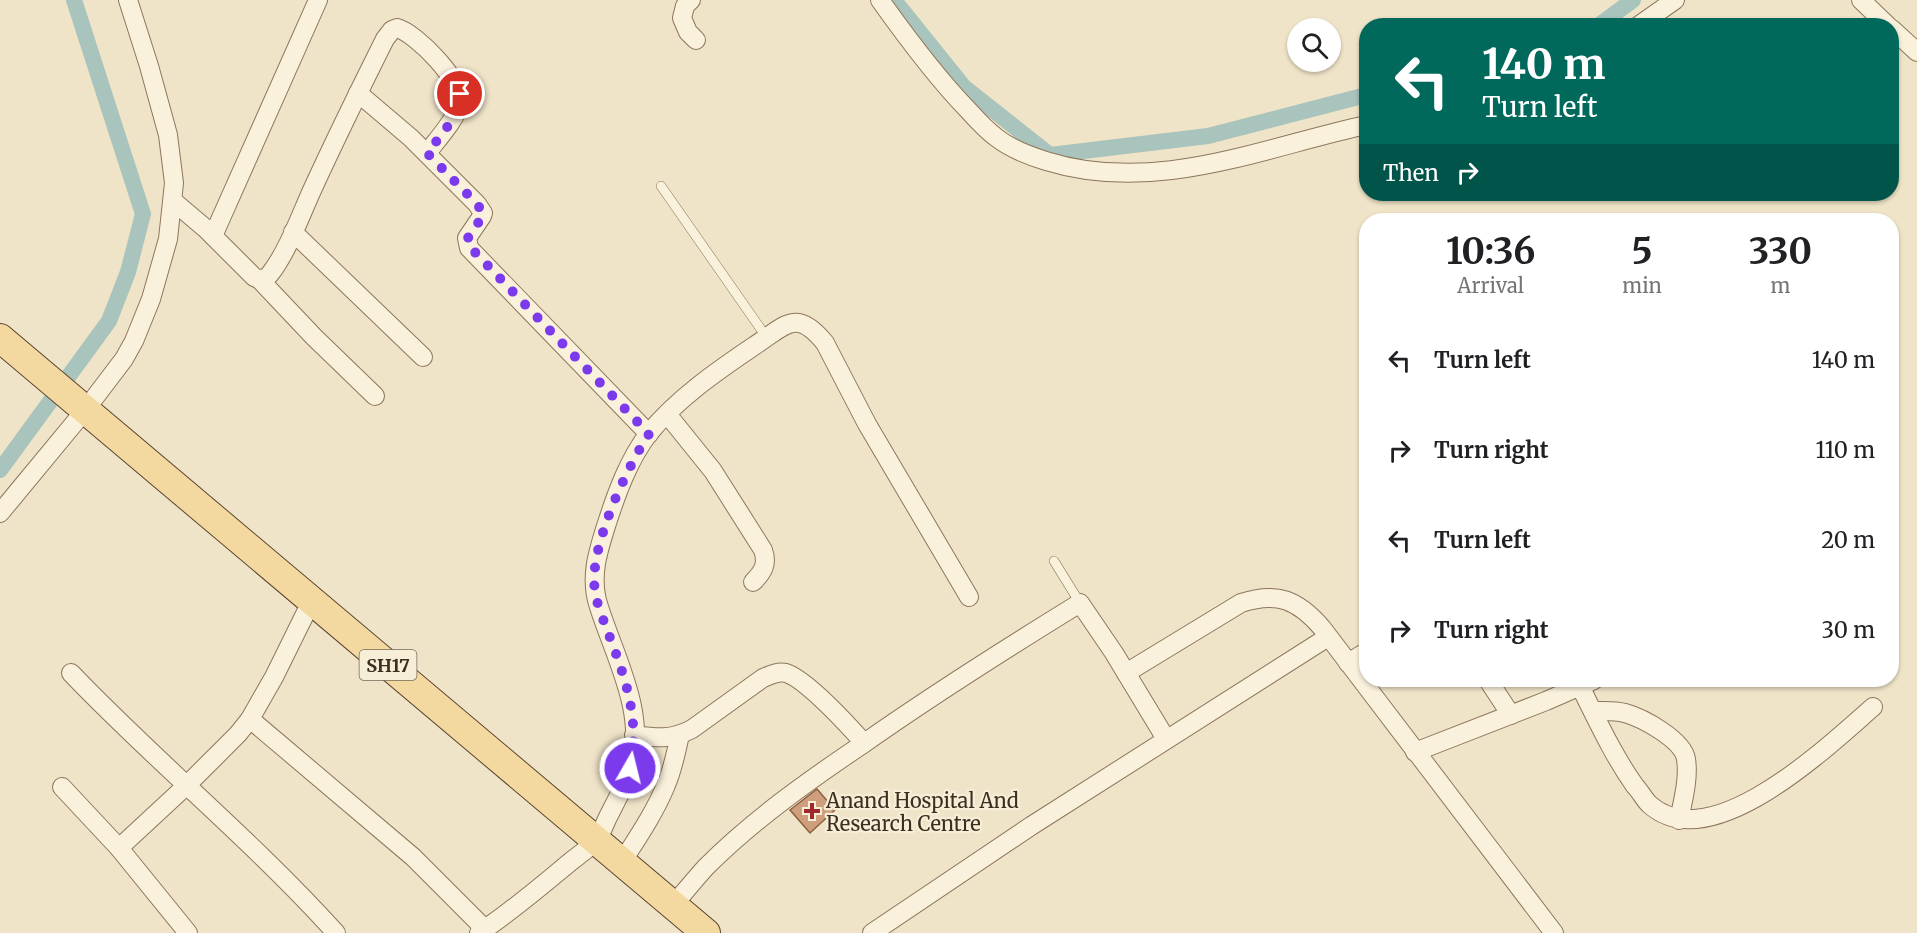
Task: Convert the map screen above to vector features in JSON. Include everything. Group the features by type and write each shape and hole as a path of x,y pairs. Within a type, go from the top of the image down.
{"main road":[{"name":"SH17","path":"0,338 706,933"}],"street":[{"path":"0,513 70,396 124,359 151,299 168,239 174,183 168,135 128,0"},
{"path":"213,236 318,0"},
{"path":"691,0 685,6 681,18 688,32 696,40"},
{"path":"880,0 931,68 961,103 997,139 1013,148 1062,166 1101,173 1174,171 1243,157 1359,127"},
{"path":"1649,18 1675,0"},
{"path":"1861,0 1879,18"},
{"path":"260,280 270,274 293,232 385,39 392,30 397,28 410,34 443,67 460,94 460,104 455,115 427,153"},
{"path":"1899,35 1917,52"},
{"path":"358,93 427,153 477,204 483,213 467,238 470,248 649,434"},
{"path":"173,201 260,280 375,396"},
{"path":"293,232 423,357"},
{"path":"250,719 413,857 482,931 530,896 596,840 630,768 634,735 628,691 594,590 599,547 617,493 634,456 649,434 681,400 784,326 796,322 806,324 821,337 842,372 867,424 969,597"},
{"path":"667,414 713,471 763,550 766,558 765,565 761,574 753,582"},
{"path":"1126,673 1228,610 1253,599 1268,597 1284,599 1311,616 1359,678"},
{"path":"119,848 188,785 250,719 274,677 312,600"},
{"path":"673,905 705,868 780,802 967,674 1080,603 1166,739"},
{"path":"872,933 954,876 1328,637"},
{"path":"1348,663 1359,656"},
{"path":"634,735 667,738 680,735 709,718 763,678 784,672 806,686 847,723 864,743"},
{"path":"70,673 277,871 336,933"},
{"path":"1366,687 1554,933"},
{"path":"1493,687 1511,715"},
{"path":"1415,752 1578,687"},
{"path":"1588,687 1593,711 1624,770 1649,803 1669,818 1679,820 1712,816 1765,794 1810,762 1873,707"},
{"path":"1593,711 1613,711 1641,719 1680,747 1686,757 1687,768 1679,820"},
{"path":"622,862 651,816 666,786 680,735"},
{"path":"62,788 119,848 188,933"}],"lane":[{"path":"661,186 767,338"},
{"path":"1054,561 1080,603"}],"building":[{"path":"817,789 835,810 810,833 790,810"}],"waterway":[{"path":"0,470 109,321 128,272 143,214 74,0"},
{"path":"894,0 964,87 1050,155 1208,136 1359,97"},
{"path":"1609,18 1633,0"}],"place":[{"name":"Anand Hospital And Research Centre","path":"812,811"}],"route":[{"path":"460,94 460,104 455,115 427,153 483,213 480,221 468,235 468,245 649,434 634,456 617,493 599,547 595,569 594,590 628,691 633,719 634,748 630,768"}]}
